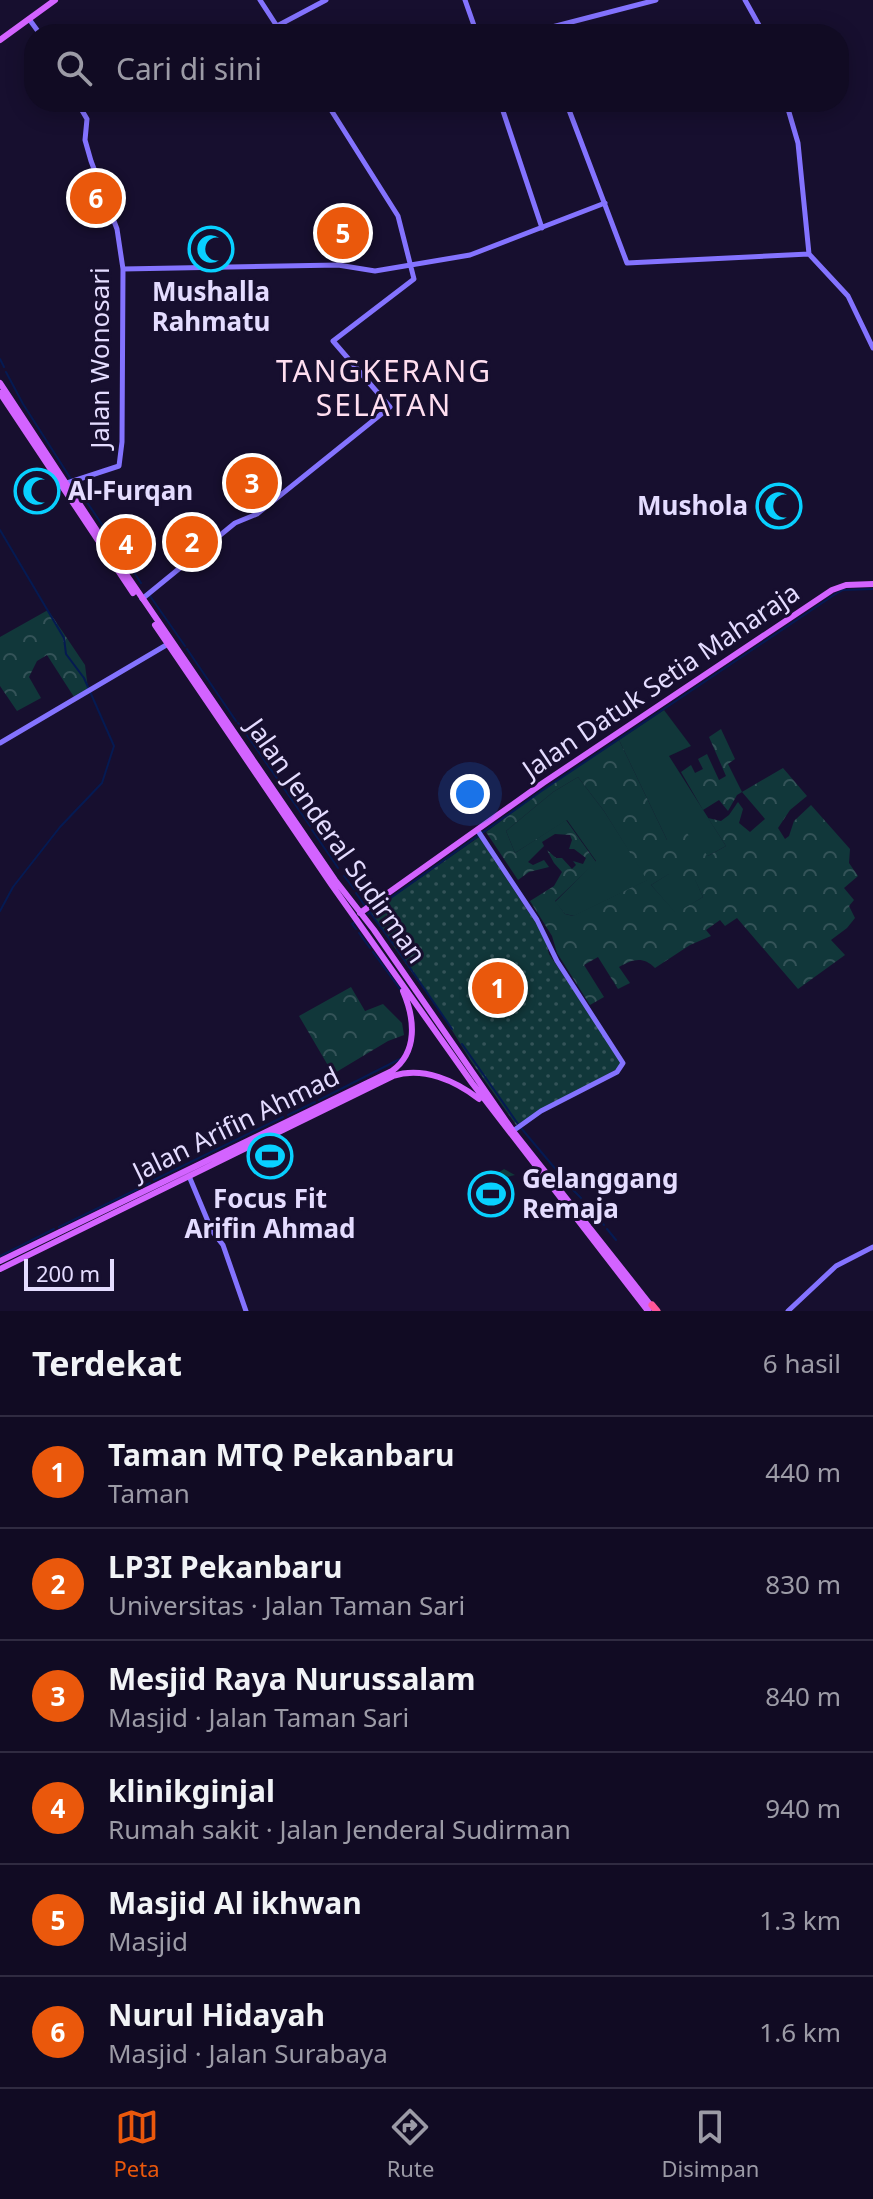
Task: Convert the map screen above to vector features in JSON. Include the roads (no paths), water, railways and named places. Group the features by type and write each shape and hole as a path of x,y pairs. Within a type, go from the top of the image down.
{"main road":[{"path":"0,40 55,0"},
{"name":"Jalan Jenderal Sudirman","path":"0,383 256,770 395,974 445,1039"},
{"name":"Jalan Jenderal Sudirman","path":"0,393 168,644 360,913 488,1107 653,1310"},
{"name":"Jalan Datuk Setia Maharaja","path":"360,913 480,834 543,783 832,590 846,585 873,584"},
{"name":"Jalan Arifin Ahmad","path":"0,1269 36,1248 392,1071 402,1063 410,1049 412,1028 407,999 395,974"},
{"name":"Jalan Jenderal Sudirman","path":"451,1048 590,1232"},
{"name":"Jalan Arifin Ahmad","path":"0,1261 36,1248 189,1178 246,1144 406,1073 424,1073 440,1078 475,1096 488,1107"}],"street":[{"path":"260,0 276,24"},
{"path":"281,24 326,0"},
{"path":"465,0 473,24"},
{"path":"569,24 656,0"},
{"path":"745,0 758,24"},
{"path":"29,19 33,24"},
{"name":"Jalan Wonosari","path":"67,483 112,471 120,464 123,269 117,229 86,146 87,119 83,112"},
{"path":"142,599 235,523 253,516 390,407 333,341 414,279 398,216 332,112"},
{"path":"503,112 542,228"},
{"path":"570,112 627,263 809,254"},
{"path":"789,112 802,166 809,254 848,296 870,331 873,348"},
{"path":"123,269 348,265 375,271 470,255 605,203"},
{"path":"0,743 168,644"},
{"path":"480,834 537,920 560,966 623,1063 617,1072 541,1111 513,1131"},
{"path":"189,1178 212,1231 223,1245 246,1311"},
{"path":"788,1311 836,1266 873,1247"}],"waterway":[{"path":"0,359 4,367"},
{"path":"6,372 71,479"},
{"path":"74,483 103,526"},
{"path":"0,530 64,638 66,654 84,678 114,746 102,783 60,827 13,887 0,911"},
{"path":"106,530 141,583"},
{"path":"368,914 540,792 834,595 843,590 873,589"},
{"path":"150,596 185,646"},
{"path":"187,649 236,721"},
{"path":"242,728 310,826"},
{"path":"312,830 338,868"},
{"path":"344,876 354,889"},
{"path":"356,893 365,906"},
{"path":"371,914 394,945"},
{"path":"355,922 352,924 356,929"},
{"path":"359,933 370,948"},
{"path":"397,949 452,1029"},
{"path":"373,952 400,989"},
{"path":"462,1044 518,1124"},
{"path":"319,1100 400,1059"},
{"path":"288,1115 315,1102"},
{"path":"154,1180 283,1117"},
{"path":"521,1128 569,1185"},
{"path":"59,1227 150,1183"},
{"path":"571,1188 581,1198"},
{"path":"584,1202 604,1225"},
{"path":"0,1256 54,1229"},
{"path":"607,1229 616,1240"}],"place":[{"name":"Nurul Hidayah","path":"96,198"},
{"name":"Masjid Al ikhwan","path":"343,233"},
{"name":"Mushalla Rahmatu","path":"211,249"},
{"name":"Mesjid Raya Nurussalam","path":"252,483"},
{"name":"Al-Furqan","path":"37,491"},
{"name":"Mushola","path":"779,506"},
{"name":"LP3I Pekanbaru","path":"192,542"},
{"name":"klinikginjal","path":"126,544"},
{"name":"Taman MTQ Pekanbaru","path":"498,988"},
{"name":"Focus Fit Arifin Ahmad","path":"270,1156"},
{"name":"Gelanggang Remaja","path":"491,1194"}],"district":[{"name":"TANGKERANG SELATAN","path":"384,389"}]}
